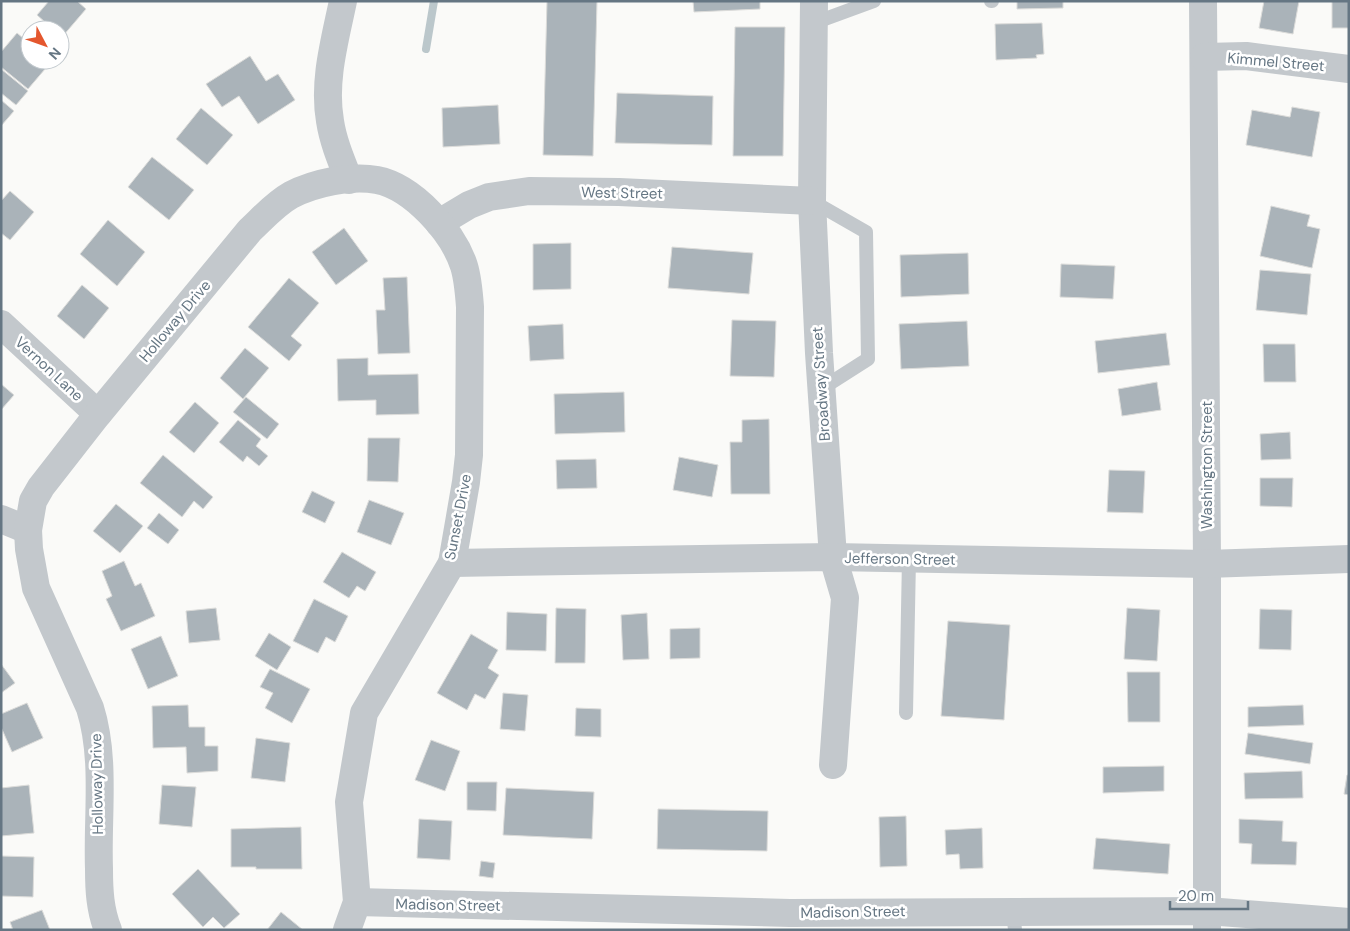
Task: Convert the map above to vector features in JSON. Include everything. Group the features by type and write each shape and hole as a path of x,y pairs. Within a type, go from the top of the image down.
{"street":[{"path":"343,1 329,70 328,101 329,120 335,144 349,180"},
{"name":"Washington Street","path":"1203,1 1207,564 1207,920"},
{"name":"Broadway Street","path":"814,12 812,201 821,388 833,557 845,598 833,764"},
{"name":"Kimmel Street","path":"1204,57 1246,56 1349,69"},
{"name":"Holloway Drive","path":"108,930 101,909 99,880 99,750 96,727 90,708 36,588 28,549 28,530 33,502 41,487 98,414 250,230 272,209 289,196 324,182 376,180"},
{"name":"Sunset Drive","path":"348,930 357,902 349,802 364,713 452,563 469,455 470,307 469,287 464,267 458,250 439,223 411,197 395,187 376,180"},
{"name":"West Street","path":"439,223 469,205 489,197 529,191 619,192 812,201"},
{"name":"Vernon Lane","path":"1,324 98,414"},
{"path":"1,519 28,530"},
{"name":"Jefferson Street","path":"452,563 833,557 1207,564 1349,559"},
{"name":"Madison Street","path":"357,902 1014,920 1349,922"}],"lane":[{"path":"814,12 874,1"},
{"path":"812,201 866,232 868,359 821,388"},
{"path":"906,713 909,559"}],"building":[{"path":"49,1 77,1 86,9 70,28 70,20 43,20 37,15"},
{"path":"547,1 597,1 593,156 543,155"},
{"path":"693,1 760,1 760,9 694,12"},
{"path":"1017,1 1063,1 1063,8 1017,9"},
{"path":"1264,1 1299,1 1293,34 1259,28"},
{"path":"1332,1 1349,1 1349,28 1332,28"},
{"path":"1042,23 1044,54 1036,55 1037,58 996,60 995,24"},
{"path":"735,27 785,27 783,156 733,156"},
{"path":"17,33 20,36 20,70 44,70 28,89 1,67 1,52"},
{"path":"250,56 266,81 278,74 295,100 258,124 239,96 222,107 206,84"},
{"path":"1,69 28,91 16,105 1,93"},
{"path":"617,93 713,96 712,145 615,143"},
{"path":"1,100 14,111 1,126"},
{"path":"498,105 500,144 443,147 442,108"},
{"path":"1292,107 1320,112 1312,157 1246,145 1252,110 1290,117"},
{"path":"201,108 233,135 207,165 176,139"},
{"path":"152,157 194,190 169,220 128,187"},
{"path":"10,191 34,212 10,240 1,233 1,201"},
{"path":"1271,206 1310,215 1307,226 1320,229 1312,268 1260,256"},
{"path":"108,220 145,252 117,286 80,254"},
{"path":"344,228 368,261 336,285 312,252"},
{"path":"571,243 571,289 533,290 533,244"},
{"path":"672,247 753,253 749,294 668,288"},
{"path":"968,253 969,294 901,297 900,255"},
{"path":"1061,264 1115,266 1113,299 1060,297"},
{"path":"1260,270 1311,274 1307,315 1256,310"},
{"path":"407,277 410,353 378,354 376,310 385,310 383,278"},
{"path":"289,278 319,303 291,336 302,345 289,361 248,327"},
{"path":"82,285 109,308 84,339 57,316"},
{"path":"732,320 776,321 774,377 730,376"},
{"path":"967,321 969,366 901,369 899,324"},
{"path":"563,324 564,359 530,361 528,326"},
{"path":"1166,333 1170,365 1098,373 1095,341"},
{"path":"1263,344 1295,344 1296,382 1264,382"},
{"path":"245,348 269,368 243,399 220,378"},
{"path":"368,358 368,375 418,374 419,414 376,415 376,400 338,401 337,359"},
{"path":"1157,382 1161,410 1122,416 1118,389"},
{"path":"1,384 14,395 1,410"},
{"path":"624,392 625,432 555,434 554,394"},
{"path":"246,397 279,424 267,439 233,412"},
{"path":"195,402 219,423 194,453 169,432"},
{"path":"769,419 770,494 731,494 730,442 742,442 742,420"},
{"path":"238,420 261,439 256,446 268,456 259,466 247,456 243,462 219,442"},
{"path":"1290,432 1291,459 1261,460 1260,434"},
{"path":"368,438 400,438 398,482 367,481"},
{"path":"163,455 213,497 203,509 194,501 182,517 140,483"},
{"path":"679,457 718,465 712,497 673,490"},
{"path":"596,459 597,488 557,489 556,460"},
{"path":"1109,470 1145,471 1143,513 1107,512"},
{"path":"1260,478 1293,478 1292,507 1260,506"},
{"path":"312,491 335,502 325,523 302,512"},
{"path":"369,500 404,513 391,545 357,532"},
{"path":"116,504 143,526 120,553 93,531"},
{"path":"159,513 179,530 168,544 147,528"},
{"path":"342,552 376,572 365,591 357,586 349,598 323,582"},
{"path":"124,561 135,586 141,583 155,616 121,631 106,599 112,596 102,571"},
{"path":"314,599 348,616 335,642 326,637 318,653 293,641"},
{"path":"216,608 220,640 189,643 186,611"},
{"path":"556,608 586,609 585,663 555,663"},
{"path":"1127,608 1160,610 1157,661 1124,659"},
{"path":"1260,609 1292,610 1291,650 1259,649"},
{"path":"507,612 547,614 546,651 506,650"},
{"path":"647,613 649,659 623,660 621,615"},
{"path":"948,621 1010,625 1004,720 941,716"},
{"path":"700,628 700,658 670,659 670,629"},
{"path":"269,633 291,647 277,670 255,656"},
{"path":"471,634 498,650 488,668 499,675 485,699 475,694 467,710 437,693"},
{"path":"161,636 178,676 148,689 131,649"},
{"path":"1,664 15,683 1,693"},
{"path":"270,669 310,689 292,723 265,708 273,693 260,687"},
{"path":"1127,672 1160,672 1160,722 1128,722"},
{"path":"503,693 528,695 525,731 500,729"},
{"path":"27,703 43,738 12,752 1,727 1,714"},
{"path":"188,705 189,727 205,727 205,746 218,746 218,771 187,773 186,747 153,748 152,706"},
{"path":"1303,705 1304,725 1248,727 1248,707"},
{"path":"576,708 601,709 601,737 575,736"},
{"path":"1248,733 1313,743 1310,764 1245,754"},
{"path":"256,738 290,743 285,782 251,778"},
{"path":"431,740 460,751 445,791 415,780"},
{"path":"1164,766 1164,791 1103,793 1103,767"},
{"path":"1302,771 1303,798 1245,799 1244,773"},
{"path":"1347,775 1349,775 1349,795 1344,794"},
{"path":"467,782 497,782 496,811 467,810"},
{"path":"29,785 34,833 1,836 1,788"},
{"path":"162,785 196,787 192,827 159,824"},
{"path":"506,788 594,792 592,839 503,835"},
{"path":"658,809 768,811 767,851 657,849"},
{"path":"906,816 907,866 880,867 879,817"},
{"path":"419,819 452,821 450,860 417,858"},
{"path":"1239,819 1283,821 1282,841 1297,842 1296,865 1251,864 1252,844 1239,843"},
{"path":"301,827 302,869 231,867 231,829"},
{"path":"982,828 983,868 960,869 959,854 946,855 945,830"},
{"path":"1096,838 1170,844 1168,874 1093,869"},
{"path":"1,856 34,857 33,897 1,896"},
{"path":"481,861 495,863 493,878 479,876"},
{"path":"198,869 240,914 224,928 213,917 203,927 172,894"},
{"path":"42,910 50,930 13,930 10,922"},
{"path":"281,912 303,930 267,930"}],"waterway":[{"path":"426,49 434,1"}]}
